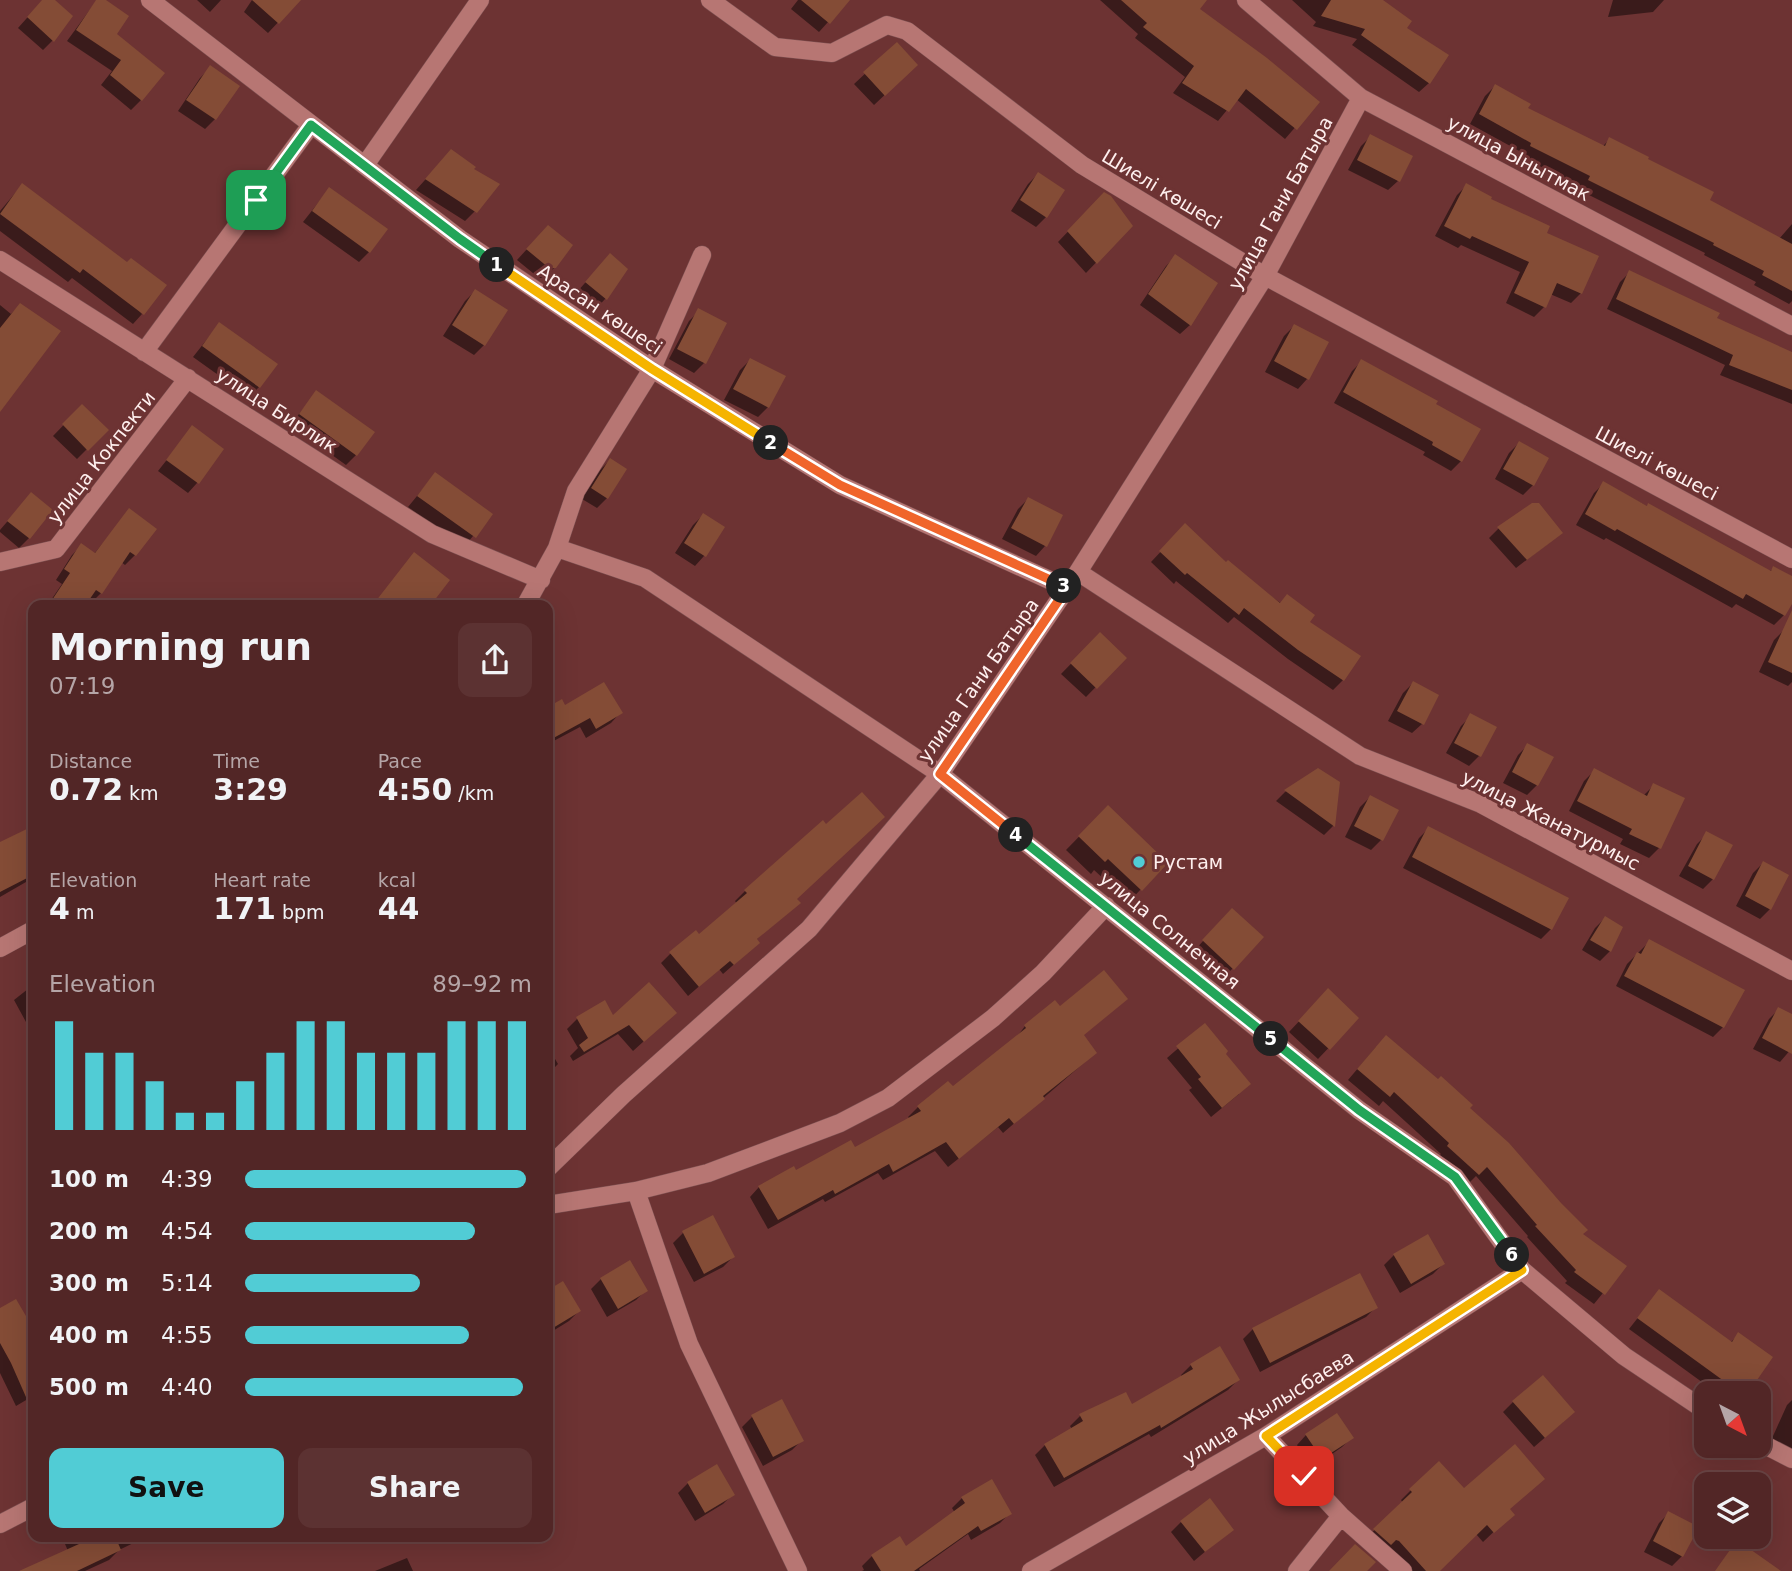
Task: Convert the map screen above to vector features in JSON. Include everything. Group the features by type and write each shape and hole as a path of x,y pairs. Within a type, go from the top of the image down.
{"street":[{"name":"Арасан көшесі","path":"150,0 460,239 652,369 840,485 1067,588"},
{"path":"365,165 480,0"},
{"name":"Шиелі көшесі","path":"710,0 775,47 832,54 887,25 907,31 1082,164 1265,276 1792,559"},
{"name":"улица Ынытмак","path":"1246,0 1362,99 1792,326"},
{"name":"улица Гани Батыра","path":"553,1163 623,1095 809,929 940,774 1078,572 1265,276 1362,99"},
{"path":"144,352 311,125"},
{"path":"529,600 557,548 576,491 652,369 702,255"},
{"name":"улица Бирлик","path":"0,260 432,534 541,580"},
{"name":"улица Кокпекти","path":"0,562 55,549 188,378"},
{"name":"улица Солнечная","path":"557,548 645,578 940,774 1359,1110 1455,1177 1522,1270 1624,1356 1694,1404"},
{"name":"улица Жанатурмыс","path":"1078,572 1360,755 1481,804 1792,971"},
{"path":"553,1204 636,1191 708,1173 840,1123 888,1098 993,1018 1043,974 1106,906"},
{"path":"0,948 28,933"},
{"path":"636,1191 689,1344 797,1571"},
{"name":"улица Жылысбаева","path":"1031,1571 1266,1436 1522,1270"},
{"path":"1266,1436 1341,1516 1403,1571"},
{"path":"1771,1449 1792,1460"},
{"path":"0,1524 28,1510"},
{"path":"1297,1571 1341,1516"}],"building":[{"path":"42,0 55,0 73,16 54,42 27,17"},
{"path":"96,0 106,0 129,16 117,34 165,73 142,101 110,75 121,60 76,30"},
{"path":"252,0 301,0 279,24"},
{"path":"801,0 850,0 830,24"},
{"path":"1121,0 1207,0 1200,9 1267,58 1320,102 1297,130 1246,89 1229,112 1182,83 1194,66 1143,27 1147,23"},
{"path":"1331,0 1383,0 1412,21 1407,28 1449,55 1430,84 1361,35 1365,29 1321,16"},
{"path":"897,42 918,65 885,96 863,72"},
{"path":"210,65 240,86 216,120 186,100"},
{"path":"1495,84 1531,104 1528,108 1605,146 1609,137 1714,192 1710,200 1792,244 1792,291 1762,275 1764,271 1713,245 1714,243 1588,180 1590,176 1530,146 1531,143 1479,114"},
{"path":"1370,134 1413,156 1400,182 1357,160"},
{"path":"451,149 476,167 474,169 500,184 477,213 425,179"},
{"path":"1038,172 1065,190 1047,218 1020,200"},
{"path":"22,183 127,262 131,258 167,285 144,315 83,269 80,273 0,214"},
{"path":"1466,183 1492,197 1491,199 1550,226 1547,233 1599,256 1582,294 1557,283 1546,308 1514,293 1529,262 1444,226"},
{"path":"329,187 388,229 370,253 312,211"},
{"path":"1104,192 1111,196 1133,226 1097,264 1067,231"},
{"path":"548,225 573,245 556,268 549,268 526,249"},
{"path":"610,253 628,269 607,300 585,282"},
{"path":"1175,254 1218,283 1191,326 1148,294"},
{"path":"1629,270 1720,313 1717,318 1792,352 1792,390 1729,365 1733,355 1616,299"},
{"path":"475,289 508,310 485,346 452,325"},
{"path":"20,303 61,331 0,412 0,328"},
{"path":"698,308 727,323 706,364 677,349"},
{"path":"219,322 278,364 260,388 202,346"},
{"path":"1294,324 1329,342 1309,380 1274,361"},
{"path":"750,358 786,376 769,408 733,389"},
{"path":"1361,359 1438,401 1436,404 1481,429 1462,462 1432,445 1433,442 1343,392"},
{"path":"316,390 375,432 357,456 299,414"},
{"path":"82,404 109,430 88,451 62,424"},
{"path":"192,425 224,449 199,484 166,460"},
{"path":"1519,441 1549,458 1534,486 1503,469"},
{"path":"610,458 627,469 608,499 591,488"},
{"path":"435,472 493,514 476,538 417,496"},
{"path":"1603,481 1771,571 1773,566 1792,576 1792,604 1785,616 1746,594 1743,599 1585,514"},
{"path":"31,492 53,510 30,539 7,521"},
{"path":"1028,497 1063,515 1047,547 1011,528"},
{"path":"1532,503 1539,503 1563,533 1527,560 1497,527"},
{"path":"129,508 157,529 136,556 130,552 102,594 96,590 89,600 52,600 70,573 64,569 81,543 95,553"},
{"path":"703,513 725,527 706,557 684,543"},
{"path":"1185,523 1226,562 1228,560 1280,603 1287,594 1315,615 1310,622 1361,656 1344,681 1244,608 1239,615 1187,573 1185,575 1159,551"},
{"path":"414,552 450,580 435,600 377,600"},
{"path":"1792,610 1792,673 1768,662"},
{"path":"1100,632 1127,658 1097,689 1070,663"},
{"path":"1413,681 1439,695 1424,725 1397,711"},
{"path":"604,682 623,713 596,729 590,718 553,738 553,704 562,699 565,705"},
{"path":"1470,713 1497,727 1481,757 1454,743"},
{"path":"1527,743 1554,757 1538,786 1512,772"},
{"path":"1318,768 1340,782 1335,827 1284,790"},
{"path":"1594,768 1647,796 1653,783 1685,798 1661,849 1629,834 1632,829 1577,801"},
{"path":"862,792 885,817 797,899 801,903 757,939 760,943 734,965 730,961 699,987 669,952 696,930 699,934 747,893 744,890 823,820 826,824"},
{"path":"1370,795 1399,810 1383,841 1354,826"},
{"path":"1108,805 1168,863 1142,891 1108,859 1105,862 1078,836"},
{"path":"1428,826 1569,898 1552,930 1412,857"},
{"path":"28,828 28,878 0,892 0,842"},
{"path":"1706,831 1733,845 1714,880 1688,866"},
{"path":"1763,861 1789,875 1771,910 1745,896"},
{"path":"1232,908 1264,937 1234,970 1202,940"},
{"path":"1605,916 1623,927 1611,952 1590,940"},
{"path":"1649,939 1745,990 1724,1028 1624,976 1637,952 1641,954"},
{"path":"1104,970 1128,999 1084,1035 1097,1053 1043,1096 1045,1099 1014,1124 1009,1118 959,1159 946,1142 893,1172 889,1164 835,1194 833,1190 778,1220 758,1186 794,1166 796,1170 851,1140 855,1147 921,1111 917,1106 948,1081 953,1086 1026,1028 1024,1025 1055,1000 1060,1006"},
{"path":"649,982 677,1013 644,1042 629,1025 584,1052 579,1045 588,1038 576,1017 605,1000 613,1015"},
{"path":"1328,988 1359,1018 1330,1050 1298,1021"},
{"path":"1778,1007 1792,1014 1792,1054 1762,1038"},
{"path":"1205,1023 1251,1084 1222,1108 1176,1046"},
{"path":"1386,1035 1438,1079 1441,1076 1473,1105 1470,1108 1509,1143 1588,1230 1583,1234 1627,1266 1605,1295 1574,1272 1576,1270 1535,1226 1537,1225 1487,1167 1479,1175 1394,1092 1390,1097 1357,1069"},
{"path":"713,1215 735,1257 704,1274 682,1231"},
{"path":"1428,1234 1445,1264 1411,1284 1393,1254"},
{"path":"630,1260 648,1291 618,1309 600,1278"},
{"path":"1360,1273 1378,1308 1270,1363 1252,1328"},
{"path":"563,1281 581,1311 553,1328 553,1287"},
{"path":"1659,1289 1732,1342 1738,1332 1773,1357 1756,1381 1724,1381 1637,1318"},
{"path":"16,1299 28,1319 28,1402 0,1343 0,1308"},
{"path":"1220,1346 1240,1380 1161,1428 1160,1425 1064,1478 1044,1444 1083,1421 1079,1414 1126,1392 1132,1404 1193,1369 1190,1364"},
{"path":"1543,1375 1575,1412 1545,1438 1512,1401"},
{"path":"782,1399 804,1441 773,1457 751,1415"},
{"path":"1337,1413 1354,1438 1322,1459 1305,1434"},
{"path":"1515,1444 1545,1479 1510,1509 1515,1515 1494,1533 1487,1525 1440,1571 1426,1571 1399,1541 1396,1540 1391,1545 1373,1529 1412,1492 1409,1489 1439,1461 1464,1488"},
{"path":"717,1464 735,1495 705,1513 687,1482"},
{"path":"992,1479 1012,1514 981,1531 978,1526 914,1571 881,1571 871,1555 900,1536 906,1546 965,1503 961,1497"},
{"path":"1210,1498 1234,1530 1205,1552 1180,1521"},
{"path":"1668,1511 1694,1524 1694,1536 1683,1557 1653,1541"},
{"path":"78,1542 118,1542 121,1550 77,1571 19,1571 79,1544"},
{"path":"1355,1544 1376,1562 1367,1571 1329,1571"},
{"path":"1731,1549 1750,1549 1781,1571 1715,1571"}],"place":[{"name":"Рустам","path":"1139,862"}],"route":[{"path":"256,200 311,125 460,239 652,369 840,485 1067,588 940,774 1359,1110 1455,1177 1522,1270 1266,1436 1304,1476"}]}
